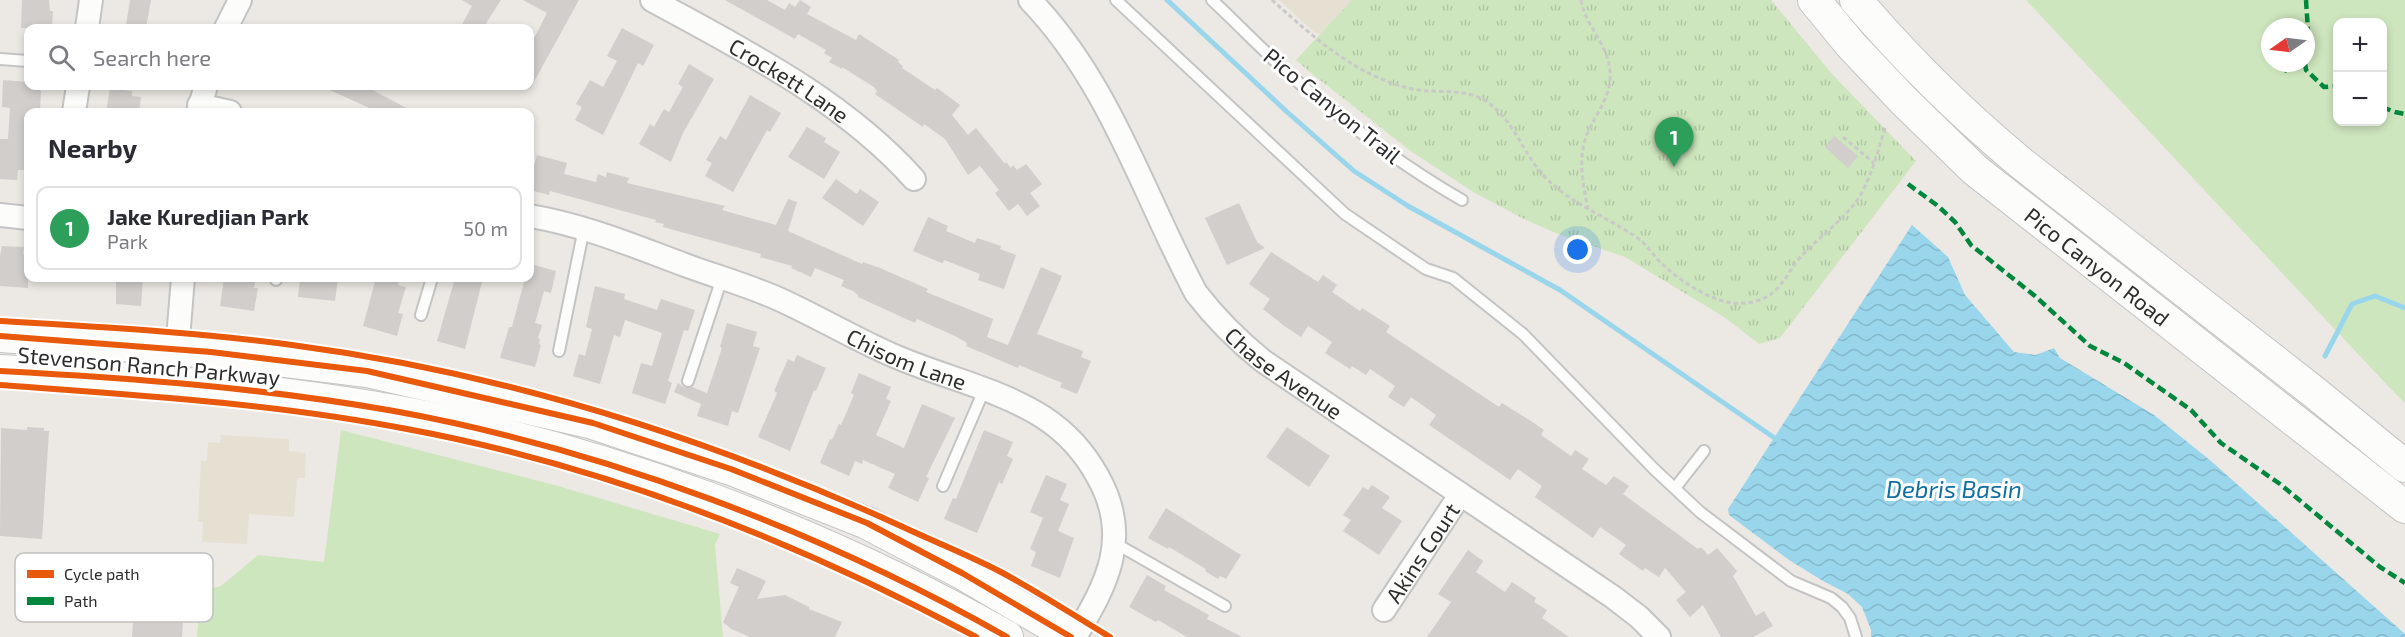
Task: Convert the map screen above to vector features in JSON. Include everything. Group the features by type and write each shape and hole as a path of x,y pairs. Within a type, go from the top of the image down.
{"main road":[{"name":"Pico Canyon Road","path":"1814,0 1851,45 1904,101 1975,170 2405,507"},
{"name":"Pico Canyon Road","path":"1856,0 1889,39 1994,140 2405,466"},
{"name":"Stevenson Ranch Parkway","path":"0,336 177,349 367,371 593,423 731,469 867,523 962,573 1073,637"},
{"name":"Stevenson Ranch Parkway","path":"0,371 175,382 264,391 396,411 568,452 663,482 858,560 897,578 1007,637"}],"street":[{"path":"88,24 91,0"},
{"path":"228,24 240,0"},
{"name":"Crockett Lane","path":"652,0 751,54 819,97 877,140 914,179"},
{"name":"Chase Avenue","path":"1030,0 1066,41 1088,74 1116,125 1196,293 1216,319 1263,361 1613,597 1639,617 1659,637"},
{"path":"75,108 77,90"},
{"path":"201,101 219,108"},
{"path":"0,216 24,218"},
{"name":"Chisom Lane","path":"534,217 584,228 781,300 894,356 1010,400 1043,418 1067,436 1083,454 1098,477 1108,500 1113,527 1113,557 1108,576 1093,608 1073,637"},
{"path":"175,382 183,282"},
{"name":"Akins Court","path":"1384,610 1460,495"}],"lane":[{"path":"1116,0 1346,214 1426,269 1453,278 1523,334 1653,469 1700,512 1791,581 1831,598 1842,607 1850,618 1856,637"},
{"name":"Pico Canyon Trail","path":"1212,0 1304,87 1386,151 1430,182 1462,200"},
{"path":"0,59 24,61"},
{"path":"559,351 584,228"},
{"path":"688,381 722,278"},
{"path":"421,315 431,282"},
{"path":"943,486 984,390"},
{"path":"1675,488 1704,451"},
{"path":"1113,542 1225,606"}],"path":[{"path":"1272,0 1313,35 1364,71 1391,84 1412,89 1458,92 1476,96 1489,103 1500,113 1531,161 1568,198 1642,241 1660,262 1707,295 1726,302 1750,303 1762,299 1776,288 1798,259 1841,218 1859,197 1874,163 1886,126"},
{"path":"1581,0 1583,14 1606,54 1610,72 1605,99 1587,133 1582,155 1583,183 1588,209"},
{"path":"1843,137 1874,163"}],"shaded area":[{"path":"1279,0 1355,0 1324,34 1315,33"},
{"path":"221,435 289,439 289,451 306,453 305,478 297,478 294,517 249,514 247,544 202,542 203,522 198,521 201,461 207,461 208,442 220,443"}],"green space":[{"path":"1352,0 1771,0 1832,74 1916,161 1780,338 1759,344 1724,317 1625,257 1558,234 1475,193 1412,152 1311,73 1296,60"},
{"path":"2026,0 2405,0 2405,403 2388,386"},
{"path":"341,430 558,486 720,534 715,545 723,637 197,637 198,622 213,622 213,588 221,586 258,555 324,562"}],"water":[{"name":"Debris Basin","path":"1912,225 1948,257 1965,295 2014,352 2036,355 2054,348 2060,358 2154,415 2211,461 2405,634 2405,637 1871,637 1871,630 1862,607 1848,594 1789,560 1729,515 1728,509"}],"building":[{"path":"22,0 49,0 50,11 53,11 52,24 24,24 24,28 21,28"},
{"path":"130,0 151,0 147,24 126,24"},
{"path":"462,0 501,0 486,24 462,24 472,6"},
{"path":"523,0 579,0 534,82 534,38 547,13"},
{"path":"725,0 767,0 785,10 789,3 795,7 800,0 811,7 807,14 856,40 859,34 899,60 902,68 935,90 937,88 960,105 952,115 968,135 976,128 1005,164 1006,162 1011,168 1013,165 1017,170 1026,164 1042,184 1030,193 1040,206 1027,216 1018,204 1009,211 995,193 999,190 980,166 968,175 945,139 924,124 923,127 875,94 877,91 874,87 842,67 842,69 829,62 832,58 824,53 826,50 798,34 795,39"},
{"path":"622,28 654,45 643,66 638,63 603,135 575,120 582,107 576,104 590,80 603,87 617,61 607,56"},
{"path":"689,64 714,79 683,133 671,162 639,144 650,124 654,127 664,109 669,112 683,87 678,84"},
{"path":"3,80 24,82 24,90 41,91 40,108 24,108 24,170 18,170 17,180 0,179 0,139 8,139 10,108 2,107"},
{"path":"110,90 132,91 132,96 141,97 140,108 107,108"},
{"path":"330,90 373,90 406,108 369,108"},
{"path":"750,95 781,113 770,132 767,130 733,192 705,176 712,163 706,160 720,136 726,140"},
{"path":"807,127 826,138 824,142 840,152 824,179 788,157"},
{"path":"1834,136 1858,156 1848,168 1825,147"},
{"path":"537,155 567,163 564,174 596,182 598,174 606,177 607,172 629,178 627,183 725,206 722,210 776,225 788,199 797,202 788,231 862,264 863,262 880,268 928,289 926,292 993,319 987,337 1008,345 1041,267 1062,276 1037,334 1083,351 1081,357 1091,361 1077,394 1060,387 1062,383 1019,365 1018,368 966,346 967,343 957,337 917,319 915,323 858,297 853,291 841,286 844,280 815,268 811,277 791,268 792,266 760,257 761,254 663,227 664,224 655,222 656,220 550,191 549,195 534,191 534,166"},
{"path":"836,179 857,194 860,189 879,202 863,226 822,198"},
{"path":"1239,203 1257,242 1265,248 1227,265 1205,218"},
{"path":"928,217 948,226 946,231 975,243 977,238 1001,246 1000,249 1016,255 1004,289 978,280 980,274 944,260 943,263 939,262 913,251"},
{"path":"2,246 24,247 24,282 28,282 28,288 0,286"},
{"path":"1271,252 1318,282 1323,275 1337,285 1332,292 1360,311 1362,308 1390,326 1386,332 1499,407 1502,403 1531,421 1544,430 1541,435 1571,456 1575,450 1589,459 1582,469 1606,485 1614,476 1629,486 1623,494 1698,549 1701,547 1708,555 1717,548 1737,571 1733,576 1756,616 1764,611 1773,626 1753,637 1721,637 1703,605 1690,617 1676,600 1686,592 1665,568 1659,577 1645,568 1643,571 1619,554 1626,545 1600,527 1593,538 1535,497 1542,486 1518,469 1510,480 1429,425 1436,415 1411,397 1404,407 1388,397 1395,386 1370,369 1366,375 1352,366 1350,369 1325,353 1332,342 1308,326 1301,337 1283,325 1263,309 1270,299 1249,284"},
{"path":"534,265 556,271 551,293 544,291 535,323 542,325 538,338 541,345 535,367 500,358 509,327 512,327 524,282 534,282"},
{"path":"116,282 143,282 141,306 116,304"},
{"path":"223,282 255,282 254,288 258,288 254,311 220,306"},
{"path":"300,282 337,282 335,301 298,297"},
{"path":"375,282 399,282 398,285 406,287 398,313 403,314 397,336 363,326"},
{"path":"454,282 482,282 465,349 437,341"},
{"path":"595,286 625,294 624,299 657,310 661,299 695,310 688,331 684,330 668,381 672,383 665,404 632,393 641,363 652,366 662,333 625,320 620,337 614,335 600,384 573,376 579,354 585,356 592,329 586,327"},
{"path":"727,323 757,332 753,346 760,348 738,413 732,411 728,426 697,416 701,404 674,392 678,383 685,388 692,387 707,393 722,348 720,347"},
{"path":"797,355 826,368 816,391 814,390 790,451 758,437 777,393 774,391 788,359 794,362"},
{"path":"859,373 891,387 886,399 891,401 876,435 904,448 922,404 955,418 926,477 929,478 918,502 888,488 895,474 863,460 862,464 855,461 849,476 820,463 854,395 851,393"},
{"path":"27,427 44,428 44,431 49,431 42,539 0,536 1,428 27,430"},
{"path":"1287,427 1330,456 1309,487 1266,457"},
{"path":"984,430 1013,442 1007,456 1013,459 1002,484 999,482 977,533 944,519 953,498 956,499"},
{"path":"1046,475 1067,484 1060,500 1069,504 1058,531 1074,538 1060,578 1031,566 1036,552 1030,549 1043,518 1030,512"},
{"path":"1372,485 1390,497 1382,508 1402,521 1379,555 1343,531 1351,520 1343,515 1363,487 1368,490"},
{"path":"1166,508 1241,555 1226,579 1220,576 1218,579 1205,571 1206,569 1169,547 1168,549 1148,538"},
{"path":"1468,550 1483,561 1476,572 1505,592 1512,582 1536,598 1534,602 1547,610 1542,618 1569,637 1427,637 1451,602 1438,594"},
{"path":"737,568 766,581 757,599 785,595 809,609 842,622 835,637 750,637 731,629 723,622 739,587 730,583"},
{"path":"1147,575 1166,586 1164,590 1209,615 1207,619 1242,637 1187,637 1129,607"},
{"path":"133,622 183,622 182,637 132,637"}],"waterway":[{"path":"1167,0 1354,171 1408,206 1560,290 1779,441"},
{"path":"2325,356 2352,304 2375,296 2405,308"}],"marked path":[{"path":"2306,0 2307,18"},
{"path":"2308,72 2324,87 2333,86"},
{"path":"2387,109 2405,114"},
{"path":"1908,184 1955,222 1971,245 2035,296 2090,346 2124,363 2191,410 2221,443 2280,484 2380,567 2405,583"}],"cycle path":[{"path":"0,321 256,340 371,357 528,391 681,438 830,495 999,571 1110,637"},
{"path":"0,336 211,352 367,371 593,423 731,469 867,523 962,573 1071,637"},
{"path":"0,371 247,390 394,411 473,427 631,472 787,529 863,563 1007,637"},
{"path":"0,385 255,406 356,420 482,445 628,486 700,511 840,570 976,637"}],"place":[{"name":"Jake Kuredjian Park","path":"1674,167"}]}
